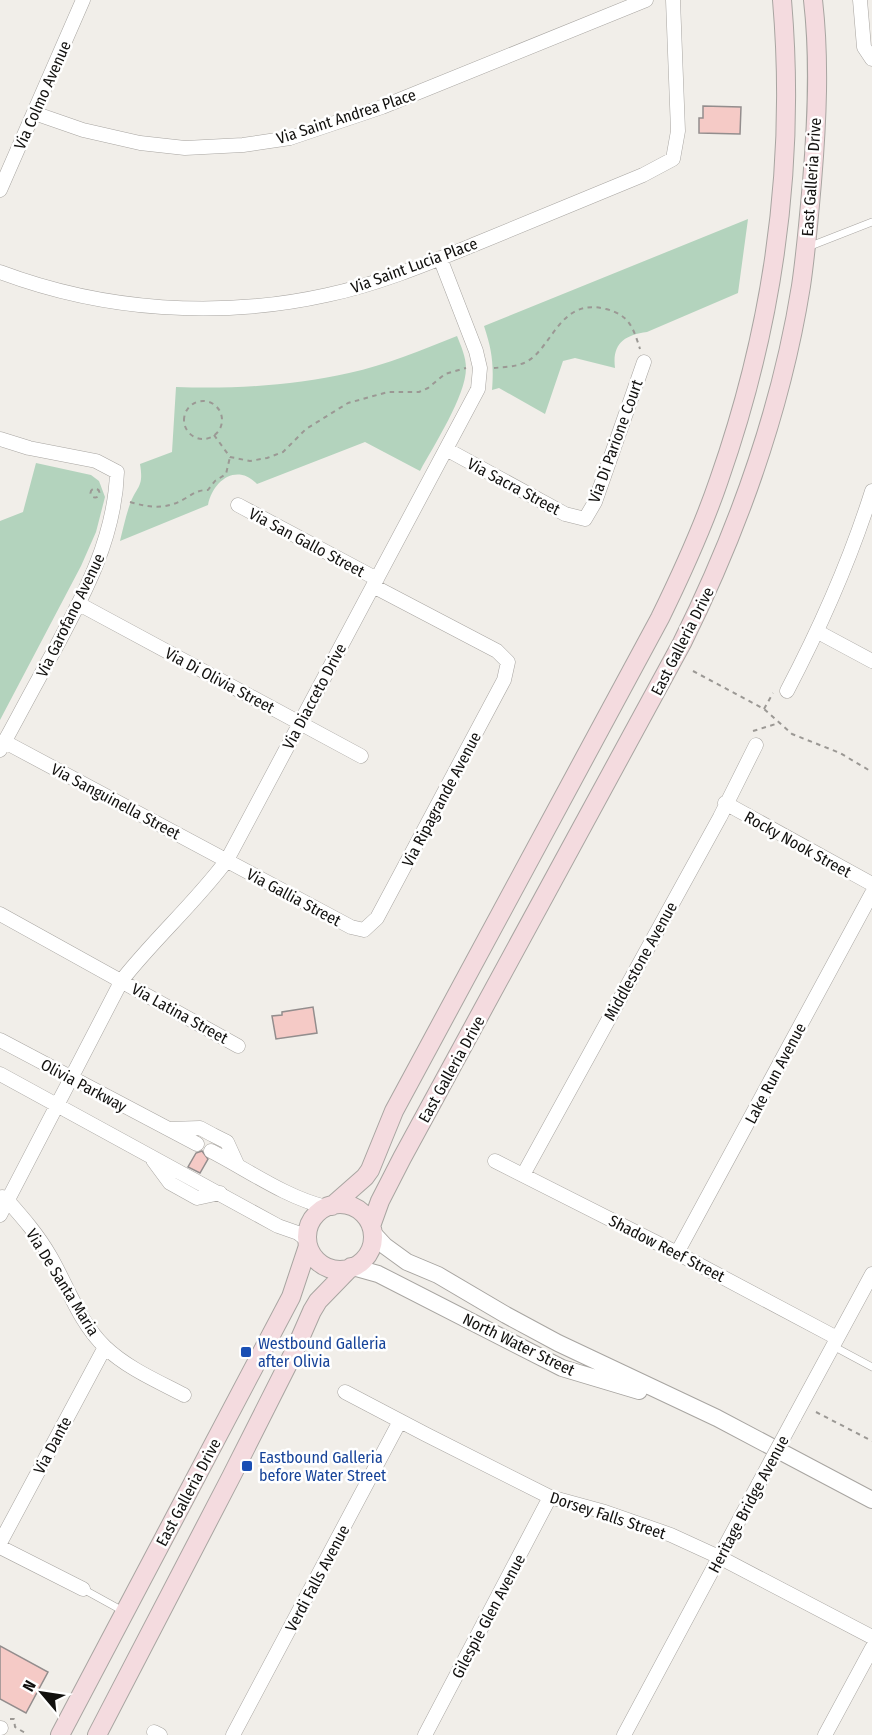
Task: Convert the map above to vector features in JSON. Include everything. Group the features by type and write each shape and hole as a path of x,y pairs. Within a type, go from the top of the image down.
{"main road":[{"name":"East Galleria Drive","path":"329,1206 365,1177 370,1170 382,1136 405,1090 660,618 687,560 719,481 752,371 772,275 783,191 788,93 782,0"},
{"name":"East Galleria Drive","path":"371,1229 380,1201 402,1158 677,654 711,584 748,492 768,428 796,312 806,248 817,89 813,0"},
{"path":"347,1205 358,1209 366,1217 371,1229 370,1248 365,1258 352,1267 337,1270 326,1267 317,1261 308,1243 310,1222 317,1213 329,1206 347,1205"},
{"name":"East Galleria Drive","path":"60,1735 291,1297 308,1243"},
{"name":"East Galleria Drive","path":"97,1735 294,1352 312,1311 318,1301 352,1267"}],"street":[{"name":"Via Colmo Avenue","path":"0,190 83,0"},
{"name":"Via Saint Andrea Place","path":"34,113 83,130 140,143 185,148 243,145 290,138 382,107 646,0"},
{"name":"Via Saint Lucia Place","path":"0,272 36,285 112,302 180,309 258,307 358,287 440,258 642,175 673,159 678,131 674,0"},
{"path":"860,0 864,47 871,58"},
{"name":"Via Diacceto Drive","path":"0,1215 4,1198 57,1105 122,980 141,956 206,888 226,860 478,388 480,368 476,351 440,258"},
{"name":"Via Di Parione Court","path":"585,519 596,502 644,362"},
{"name":"Via Garofano Avenue","path":"0,439 29,448 96,461 117,472 116,496 106,540 79,604 2,746"},
{"name":"Via Sacra Street","path":"446,449 565,514 585,519"},
{"path":"781,691 818,632 857,540 872,491"},
{"name":"Via San Gallo Street","path":"238,505 497,651 508,662"},
{"name":"Via Di Olivia Street","path":"79,604 361,756"},
{"path":"818,632 872,661"},
{"name":"Via Ripagrande Avenue","path":"364,930 377,918 383,908 504,680 508,662"},
{"name":"Middlestone Avenue","path":"523,1175 720,816 753,740"},
{"name":"Via Sanguinella Street","path":"2,746 226,860"},
{"name":"Rocky Nook Street","path":"725,803 872,884"},
{"name":"Via Gallia Street","path":"226,860 351,927 364,930"},
{"name":"Lake Run Avenue","path":"677,1253 872,893"},
{"name":"Via Latina Street","path":"0,914 238,1046"},
{"name":"Olivia Parkway","path":"0,1040 197,1144"},
{"name":"Olivia Parkway","path":"0,1074 152,1158 170,1183 183,1191 197,1198 220,1193 278,1226 298,1233 308,1243"},
{"name":"Olivia Parkway","path":"168,1129 200,1128 227,1142 237,1164"},
{"name":"Olivia Parkway","path":"211,1151 302,1200 329,1206"},
{"name":"Shadow Reef Street","path":"495,1161 677,1253 835,1342"},
{"name":"Via De Santa Maria","path":"4,1198 38,1236 73,1303 105,1347 127,1364 184,1395"},
{"name":"North Water Street","path":"371,1229 386,1246 407,1262 438,1275 558,1343 691,1407 872,1500"},
{"name":"North Water Street","path":"352,1267 378,1274 562,1368 691,1407"},
{"name":"Heritage Bridge Avenue","path":"624,1735 872,1274"},
{"name":"Via Dante","path":"0,1545 105,1347"},
{"name":"Dorsey Falls Street","path":"345,1392 550,1497 660,1531 719,1557 872,1636"},
{"name":"Verdi Falls Avenue","path":"233,1735 400,1421"},
{"name":"Gilespie Glen Avenue","path":"425,1735 550,1497"},
{"path":"0,1545 83,1589"},
{"path":"825,1735 872,1648"}],"lane":[{"path":"806,248 872,222"},
{"path":"835,1342 872,1367"},
{"path":"83,1589 124,1612"}],"path":[{"path":"494,368 524,363 534,357 555,327 566,317 592,307 615,312 625,318 632,326 644,362"},
{"path":"214,435 230,457 250,461 267,458 283,452 306,429 348,403 388,392 419,392 446,374 466,368"},
{"path":"202,401 218,408 222,419 214,435 202,439 190,434 186,429 184,417 191,406 202,401"},
{"path":"130,502 158,508 176,504 197,490 208,490 215,481 226,474 230,457"},
{"path":"693,671 764,709 792,734 840,753 872,772"},
{"path":"764,709 781,691"},
{"path":"753,740 760,727 779,723"},
{"path":"816,1412 872,1441"}],"green space":[{"path":"748,219 738,293 647,332 626,338 618,347 615,368 575,358 563,361 545,414 499,388 492,390 492,358 484,326"},
{"path":"457,336 465,360 465,379 455,406 420,471 365,442 257,484 242,475 227,477 215,488 208,505 120,541 130,504 140,482 140,464 172,452 176,387 263,386 306,381 363,370"},
{"path":"36,463 91,475 99,481 105,497 96,532 81,566 0,720 0,521 23,512"}],"building":[{"path":"703,106 741,107 740,134 699,133 699,118 703,118"},
{"path":"313,1007 317,1033 276,1039 272,1016"},
{"path":"202,1151 208,1159 200,1173 188,1167 196,1153"},
{"path":"0,1646 48,1672 26,1713 0,1699"}],"place":[{"name":"Westbound Galleria after Olivia","path":"246,1352"},
{"name":"Eastbound Galleria before Water Street","path":"247,1466"}]}
